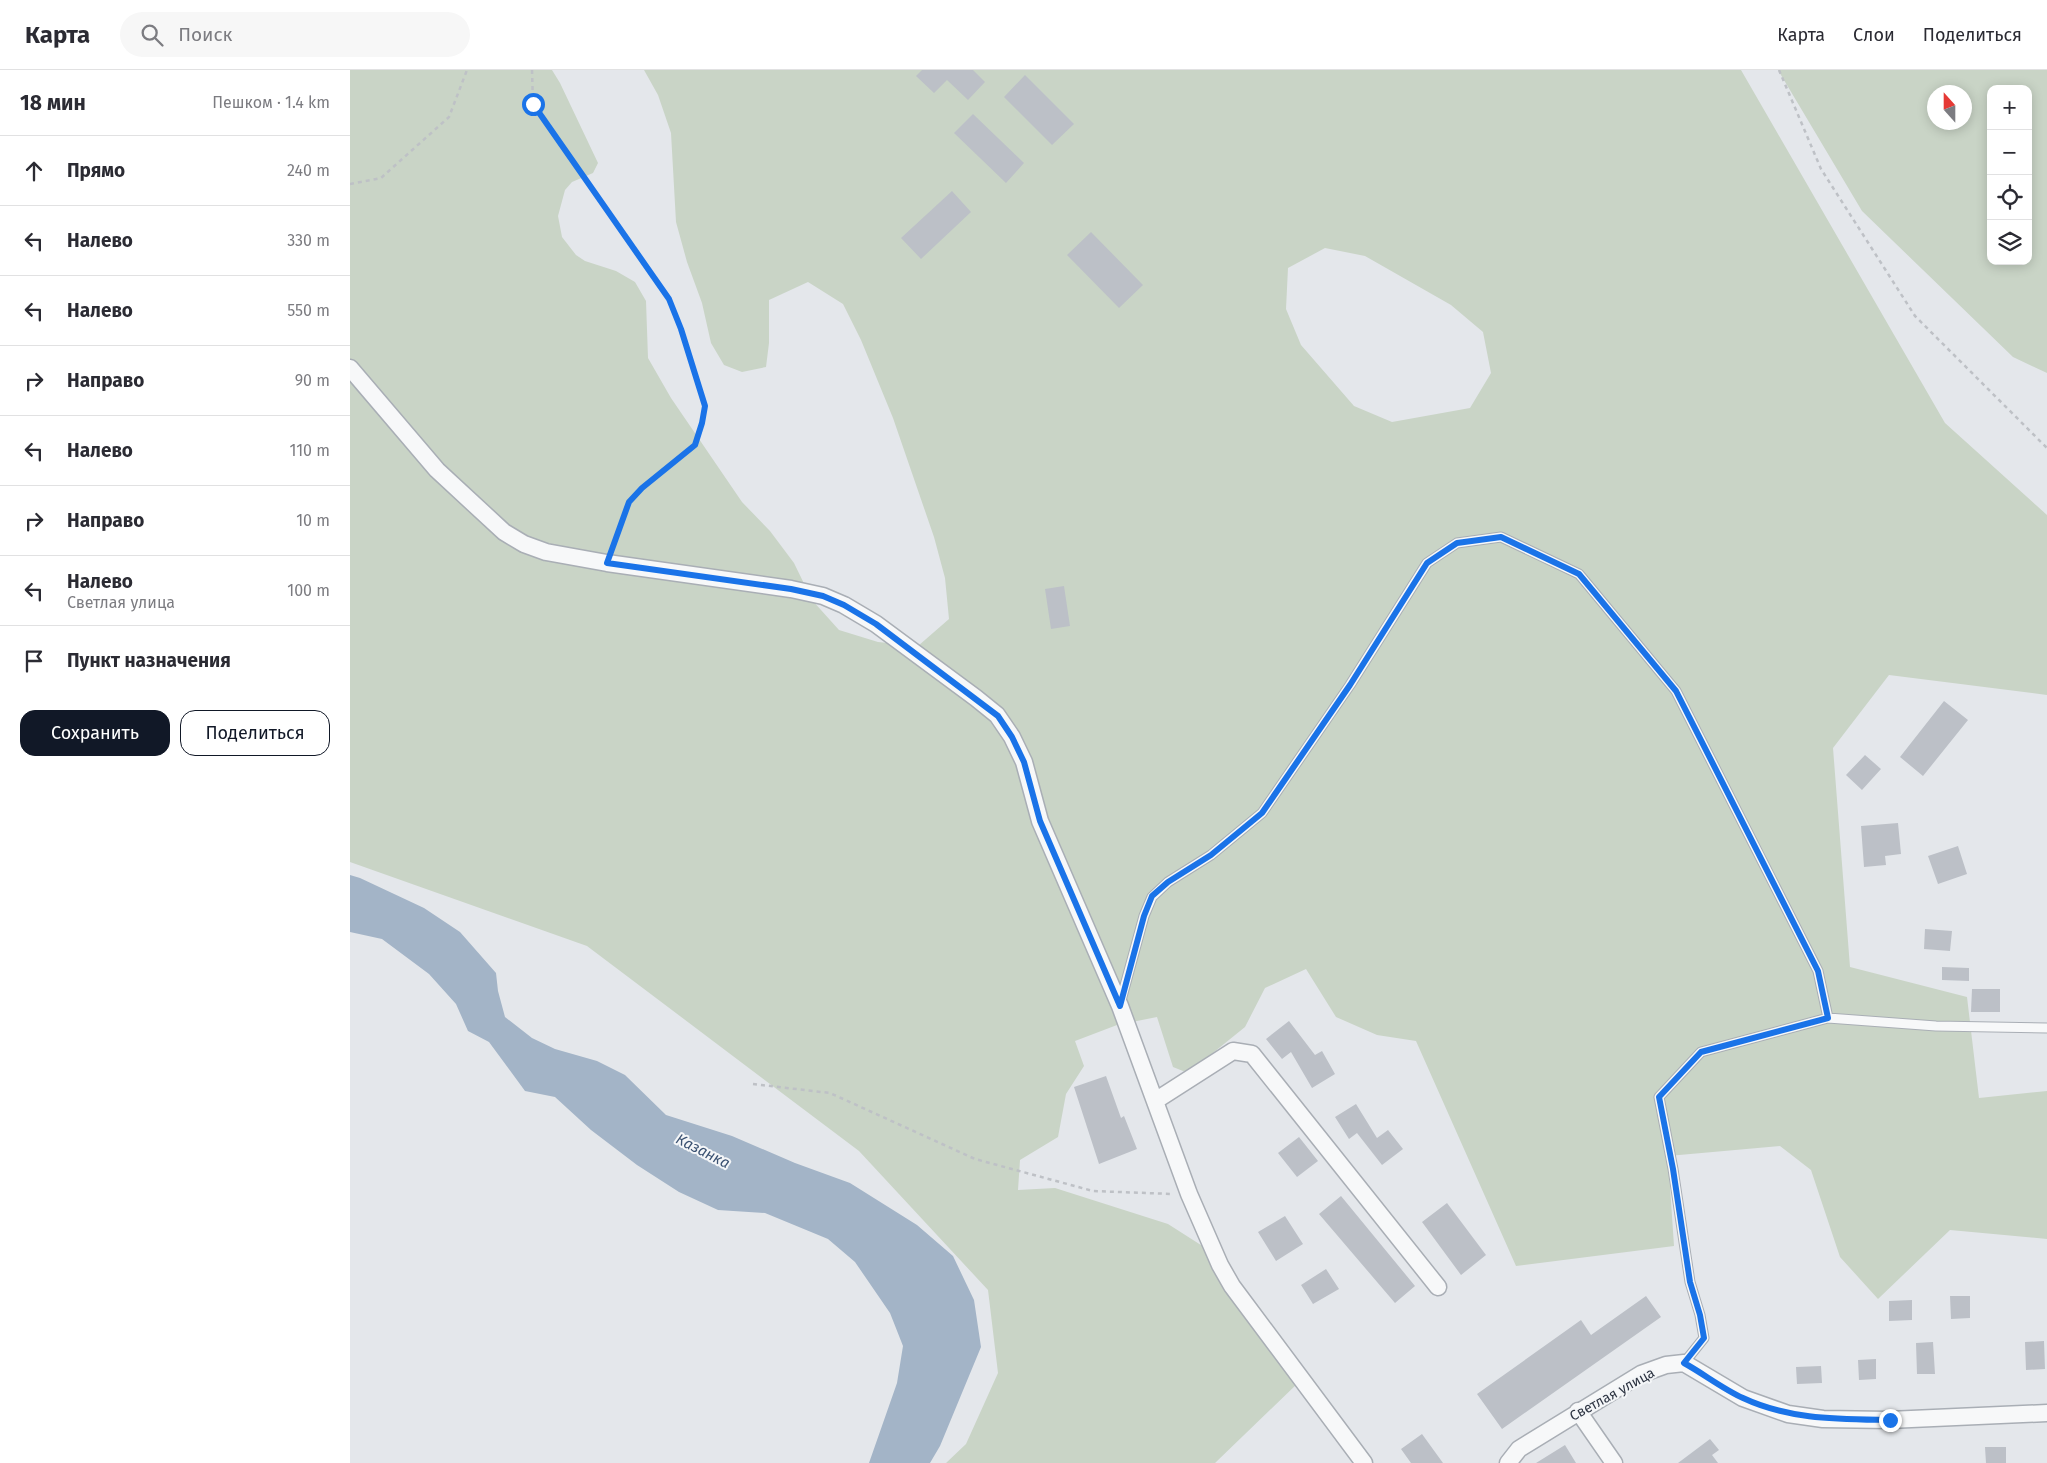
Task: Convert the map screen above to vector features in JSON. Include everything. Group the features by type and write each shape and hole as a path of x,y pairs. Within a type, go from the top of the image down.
{"street":[{"path":"350,368 437,470 504,532 524,544 546,552 607,563 791,589 823,596 844,605 876,624 969,692 998,716 1012,737 1024,762 1040,821 1120,1006 1189,1194 1220,1265 1232,1286 1364,1463"},
{"path":"1155,1101 1233,1051 1252,1054 1438,1287"},
{"path":"1684,1363 1743,1398 1788,1414 1823,1419 1890,1420 2047,1413"},
{"name":"Светлая улица","path":"1508,1463 1519,1449 1641,1374 1666,1365 1684,1363"},
{"path":"1578,1411 1614,1463"}],"lane":[{"path":"1120,1006 1144,916 1152,896 1168,882 1211,855 1262,813 1350,685 1427,563 1457,543 1501,537 1579,574 1676,691 1818,971 1828,1018"},
{"path":"1684,1363 1704,1338 1700,1315 1690,1282 1673,1169 1659,1097 1701,1052 1828,1018 1936,1026 2047,1028"}],"path":[{"path":"350,184 381,178 450,117 467,70"},
{"path":"532,70 533,104 669,299 681,329 705,406 695,445 642,488 629,502 607,563"},
{"path":"1780,70 1821,169 1915,316 2047,448"},
{"path":"753,1084 830,1093 975,1159 1093,1191 1189,1194"}],"green space":[{"path":"350,70 552,70 598,163 593,173 572,182 565,190 558,216 562,237 576,255 585,261 616,271 635,282 646,301 648,358 671,398 742,502 770,531 794,563 812,600 839,630 878,642 918,646 949,619 945,578 934,537 893,418 861,340 843,304 808,282 769,300 769,343 766,367 742,372 724,365 711,343 702,303 687,262 676,222 671,133 658,95 644,70 1741,70 1945,423 2047,515 2047,695 1889,675 1833,748 1850,967 1967,997 1979,1098 2047,1091 2047,1239 1950,1230 1878,1299 1840,1257 1811,1170 1780,1146 1668,1156 1674,1246 1516,1266 1416,1041 1377,1035 1336,1017 1306,969 1265,988 1245,1027 1188,1073 1173,1067 1157,1017 1117,1025 1075,1041 1084,1066 1066,1094 1058,1137 1020,1160 1018,1190 1055,1188 1168,1224 1204,1247 1298,1383 1215,1463 946,1463 966,1444 998,1373 988,1290 859,1151 587,946 350,862","holes":["1325,248 1365,256 1451,305 1483,332 1491,373 1470,408 1392,422 1354,406 1301,345 1286,309 1288,268"]},
{"path":"1778,70 2047,70 2047,373 2013,357 1862,211"}],"water":[{"name":"Казанка","path":"350,875 424,908 460,932 496,973 498,991 505,1017 532,1038 555,1049 597,1061 625,1075 666,1115 732,1136 795,1163 850,1183 917,1225 953,1256 974,1300 981,1347 940,1446 930,1463 869,1463 897,1383 903,1346 890,1313 855,1262 828,1239 765,1213 718,1210 679,1192 637,1165 591,1130 555,1097 525,1091 489,1042 468,1031 456,1004 429,974 382,939 350,932"}],"building":[{"path":"922,70 973,70 985,82 968,100 947,80 934,93 916,76"},
{"path":"1025,75 1074,124 1052,145 1004,97"},
{"path":"973,114 1024,163 1006,183 954,133"},
{"path":"952,191 971,212 921,259 901,238"},
{"path":"1091,232 1143,285 1119,308 1067,255"},
{"path":"1064,586 1070,626 1051,629 1045,589"},
{"path":"1944,701 1968,720 1923,776 1900,757"},
{"path":"1865,755 1881,769 1862,790 1846,775"},
{"path":"1898,823 1901,854 1885,856 1886,865 1864,867 1861,826"},
{"path":"1958,846 1967,874 1938,884 1928,856"},
{"path":"1925,929 1952,931 1950,951 1924,949"},
{"path":"1942,967 1969,968 1969,981 1942,980"},
{"path":"1972,989 2000,989 2000,1012 1971,1012"},
{"path":"1289,1021 1315,1055 1322,1051 1335,1074 1312,1088 1291,1052 1282,1059 1266,1039"},
{"path":"1106,1076 1121,1118 1124,1116 1137,1149 1099,1164 1074,1087"},
{"path":"1356,1104 1377,1138 1388,1130 1403,1149 1382,1165 1357,1133 1349,1139 1335,1117"},
{"path":"1299,1137 1318,1161 1297,1177 1278,1153"},
{"path":"1341,1196 1415,1286 1395,1303 1319,1214"},
{"path":"1447,1203 1486,1255 1461,1275 1422,1222"},
{"path":"1285,1216 1303,1244 1276,1261 1258,1232"},
{"path":"1326,1269 1339,1289 1313,1304 1301,1285"},
{"path":"1646,1296 1661,1317 1502,1429 1477,1394 1581,1320 1591,1335"},
{"path":"1950,1296 1970,1296 1970,1318 1951,1319"},
{"path":"1912,1300 1912,1320 1889,1321 1889,1301"},
{"path":"2044,1341 2045,1369 2026,1370 2025,1342"},
{"path":"1933,1342 1935,1374 1917,1374 1916,1343"},
{"path":"1876,1359 1876,1379 1859,1380 1858,1360"},
{"path":"1821,1366 1822,1383 1797,1384 1796,1367"},
{"path":"1422,1434 1443,1463 1411,1463 1401,1449"},
{"path":"1710,1439 1719,1450 1712,1455 1718,1463 1678,1463"},
{"path":"1565,1445 1576,1463 1536,1463"},
{"path":"1985,1447 2006,1447 2006,1463 1986,1463"}],"route":[{"path":"533,104 669,299 681,329 705,406 695,445 642,488 629,502 607,563 791,589 823,596 844,605 876,624 998,716 1012,737 1024,762 1040,821 1120,1006 1144,916 1152,896 1168,882 1211,855 1262,813 1350,685 1427,563 1457,543 1501,537 1579,574 1676,691 1818,971 1828,1018 1701,1052 1659,1097 1673,1169 1690,1282 1700,1315 1704,1338 1684,1363 1743,1398 1788,1414 1823,1419 1890,1420"}]}
